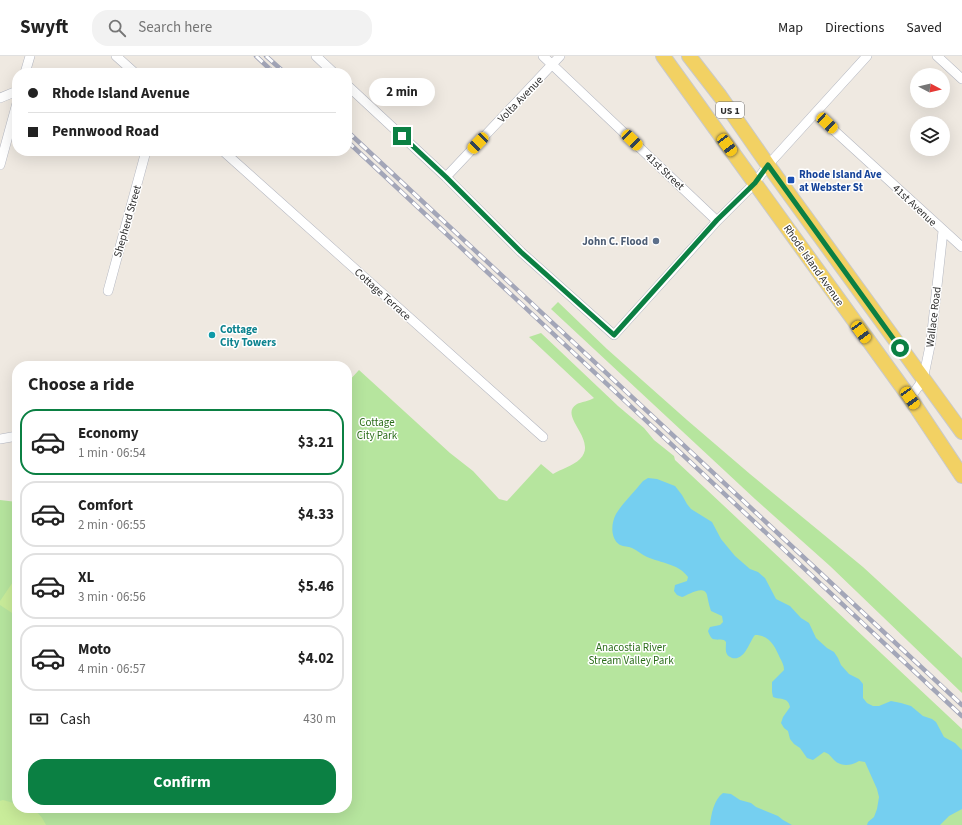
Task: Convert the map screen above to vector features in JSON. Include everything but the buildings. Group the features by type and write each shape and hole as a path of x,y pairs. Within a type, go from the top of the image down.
{"main road":[{"name":"Rhode Island Avenue","path":"663,56 910,398 962,476"},
{"name":"Rhode Island Avenue","path":"689,56 720,96 768,165 962,432"}],"street":[{"path":"26,68 30,56"},
{"path":"116,56 129,68"},
{"path":"316,56 329,68"},
{"name":"41st Street","path":"543,56 717,220"},
{"name":"Volta Avenue","path":"446,177 560,56"},
{"path":"352,90 446,177 521,252 614,335 717,220 755,183 768,165 867,56"},
{"path":"937,56 962,79"},
{"path":"0,98 12,93"},
{"name":"41st Avenue","path":"815,112 962,247"},
{"path":"0,165 12,121"},
{"name":"Shepherd Street","path":"108,291 145,156"},
{"name":"Cottage Terrace","path":"229,156 543,437"},
{"name":"Wallace Road","path":"910,398 924,380 931,341 943,231"},
{"path":"0,439 12,437"}],"green space":[{"path":"558,302 607,349 687,420 863,567 962,658 962,693 830,566 755,499 551,309"},
{"name":"Anacostia River Stream Valley Park","path":"541,333 618,406 644,428 654,440 674,456 675,460 962,729 962,825 0,825 0,500 12,501 12,813 352,813 352,378 359,370 450,453 473,471 499,499 507,501 541,464 553,474 570,466 580,459 585,452 585,444 574,422 572,409 577,404 594,398 529,337"},
{"path":"12,583 12,613 0,605 0,601"},
{"path":"3,800 12,803 12,813 38,813 46,825 0,825 0,801"}],"water":[{"path":"648,478 657,479 675,486 691,509 712,522 721,539 735,556 750,569 758,572 765,578 776,599 790,606 801,618 809,623 816,638 834,652 841,665 849,674 859,679 863,684 863,698 867,703 873,706 879,706 891,701 901,703 911,706 923,716 936,722 944,737 955,743 962,750 962,809 949,816 940,825 867,825 868,822 874,817 879,797 865,762 859,761 849,765 843,765 824,752 813,760 807,758 800,748 790,739 788,731 781,723 790,707 786,700 773,697 772,682 784,670 784,667 771,642 765,637 755,635 740,657 729,657 726,652 726,642 724,640 716,640 709,635 708,631 710,627 720,625 723,622 722,616 711,611 705,592 703,590 699,590 682,597 677,595 674,591 675,585 687,581 688,577 680,569 645,556 632,548 620,545 614,539 612,526 616,514 643,481"},
{"path":"723,793 731,794 740,800 751,803 756,807 778,816 792,825 710,825 715,803"}],"railway":[{"path":"256,56 269,68"},
{"path":"266,56 279,68"},
{"path":"352,136 962,705"},
{"path":"352,146 962,716"}],"place":[{"name":"Rhode Island Ave at Webster St","path":"791,180"},
{"name":"John C. Flood","path":"656,241"},
{"name":"Cottage City Towers","path":"212,335"}],"route":[{"path":"402,136 446,177 521,252 614,335 717,220 755,183 768,165 900,348"}],"park label":[{"name":"Cottage City Park","path":"377,428"}]}
